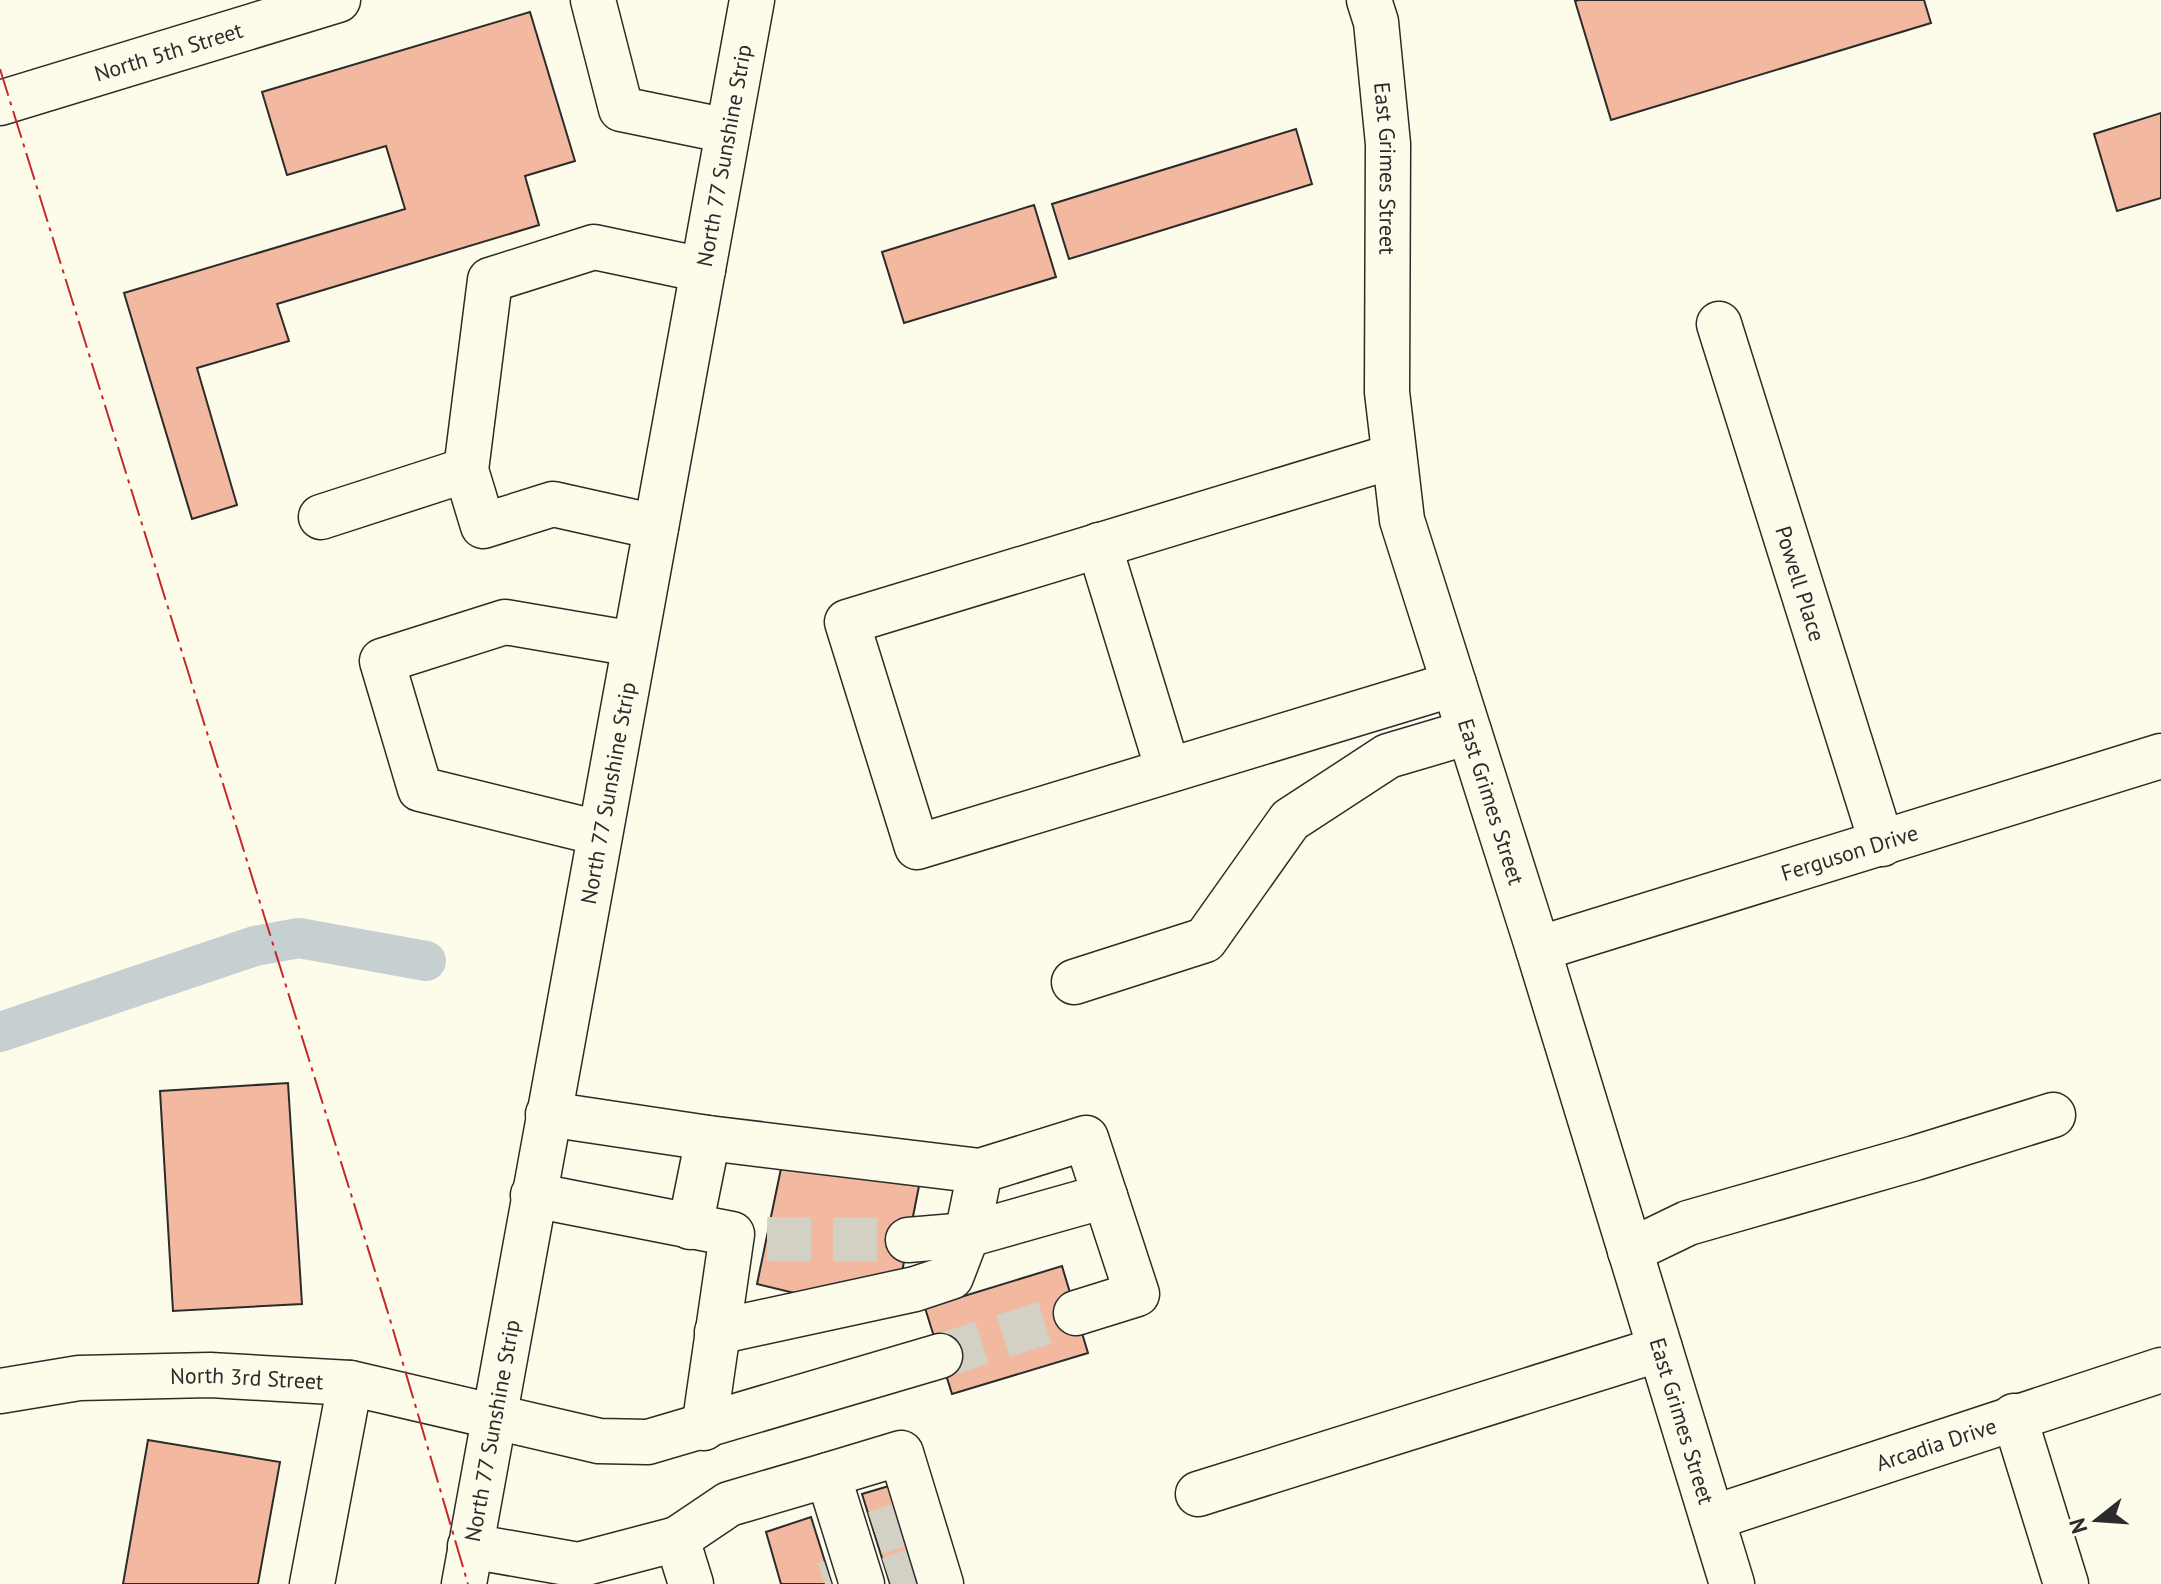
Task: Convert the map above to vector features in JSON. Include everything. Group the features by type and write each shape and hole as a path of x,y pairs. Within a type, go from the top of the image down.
{"street":[{"name":"North 5th Street","path":"0,103 338,0"},
{"path":"593,0 621,109 728,131"},
{"name":"North 77 Sunshine Strip","path":"467,1565 752,0"},
{"name":"East Grimes Street","path":"1374,1 1388,144 1387,392 1402,520 1538,949 1732,1584"},
{"path":"656,527 553,504 483,526 466,470 490,280 594,247 703,270"},
{"name":"Powell Place","path":"1719,324 1882,844"},
{"path":"1394,456 847,622 917,847 1454,684"},
{"path":"321,517 466,470"},
{"path":"1099,545 1168,770"},
{"path":"599,833 420,789 382,661 505,622 634,644"},
{"path":"1074,982 1205,940 1290,820 1388,756 1469,732"},
{"name":"Ferguson Drive","path":"1538,949 2161,756"},
{"path":"548,1114 708,1138 980,1171 1086,1138 1137,1294 1076,1313"},
{"path":"1630,1251 1688,1223 2053,1115"},
{"path":"704,1428 730,1233 708,1138"},
{"path":"717,1332 915,1289 951,1277 967,1235 980,1171"},
{"path":"533,1195 730,1233"},
{"path":"908,1240 967,1235 1105,1196"},
{"path":"1198,1494 1660,1349"},
{"name":"North 3rd Street","path":"0,1391 79,1378 210,1375 350,1383 599,1441 648,1442 940,1356"},
{"name":"Arcadia Drive","path":"1712,1518 2161,1370"},
{"path":"312,1584 350,1383"},
{"path":"2014,1416 2066,1584"},
{"path":"467,1565 578,1565 677,1539 729,1504 901,1453 889,1561"},
{"path":"828,1475 889,1561"},
{"path":"677,1539 691,1584"}],"building":[{"path":"1924,0 1931,23 1611,120 1575,1"},
{"path":"530,12 575,161 525,176 539,225 277,304 289,341 197,368 237,505 192,519 124,293 405,209 386,146 287,175 262,92"},
{"path":"2161,113 2161,198 2117,211 2094,134"},
{"path":"1296,129 1312,184 1069,259 1052,204"},
{"path":"1034,205 1056,277 904,323 882,252"},
{"path":"288,1083 302,1304 173,1311 160,1091"},
{"path":"783,1159 920,1181 901,1277 811,1297 757,1284"},
{"path":"1062,1266 1088,1353 952,1394 925,1308"},
{"path":"148,1440 280,1462 258,1584 123,1584"},
{"path":"899,1483 931,1584 890,1584 862,1494"},
{"path":"811,1517 832,1584 781,1584 766,1532"}],"waterway":[{"path":"0,1032 255,946 299,938 426,961"}],"tunnel":[{"path":"767,1239 908,1240"},
{"path":"940,1356 1076,1313"},
{"path":"875,1533 911,1521"},
{"path":"889,1579 925,1567"},
{"path":"825,1584 831,1582"}],"power":[{"path":"0,69 389,1316 468,1584"}]}
